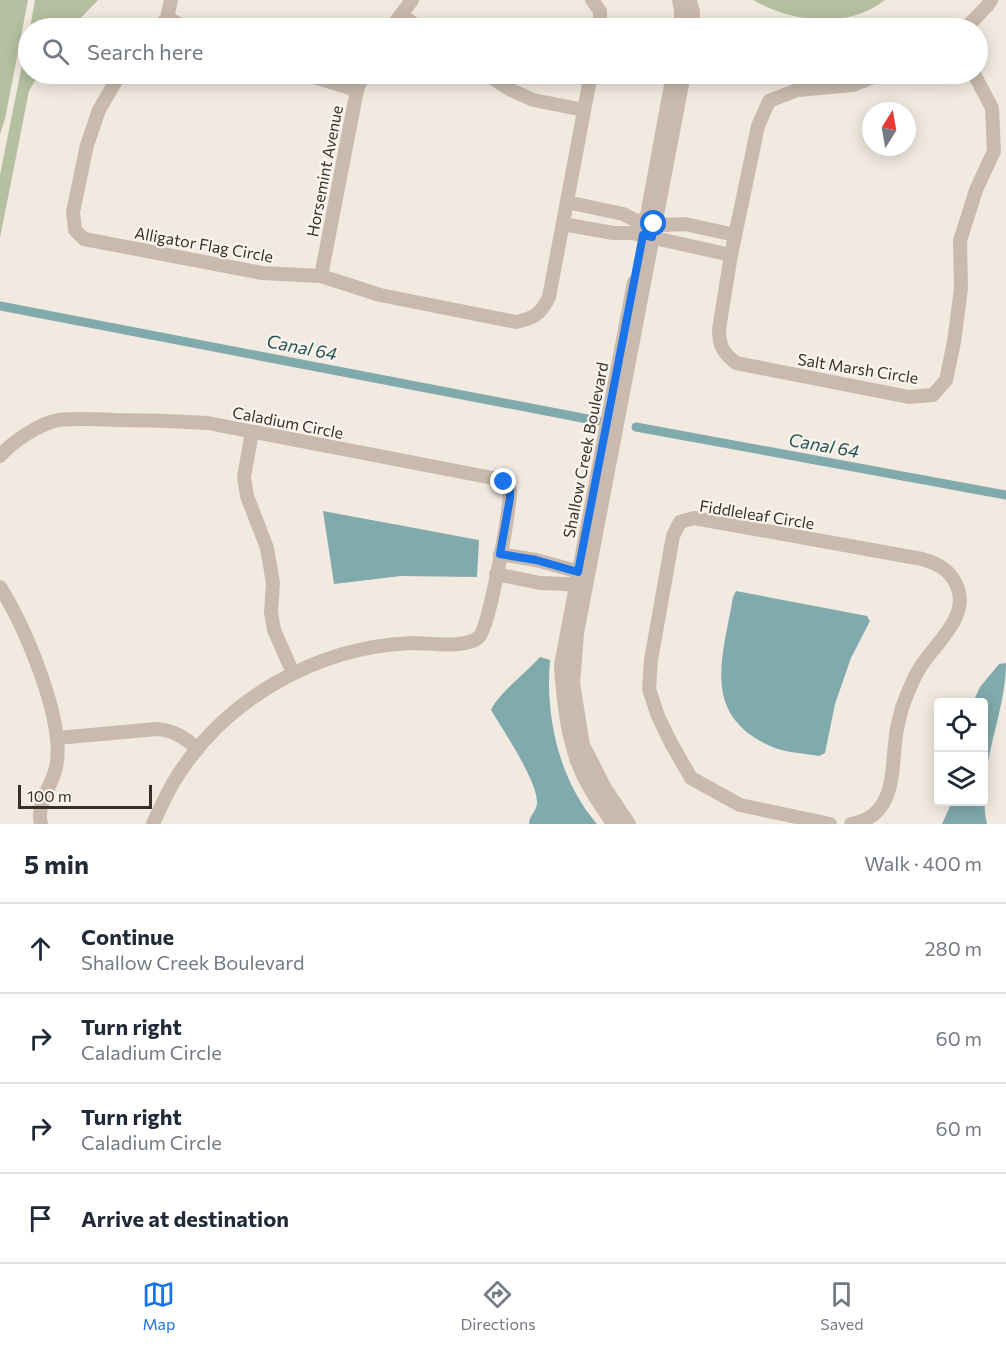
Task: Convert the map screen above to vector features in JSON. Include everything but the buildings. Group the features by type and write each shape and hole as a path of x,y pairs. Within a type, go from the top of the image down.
{"street":[{"path":"165,18 171,0"},
{"path":"399,18 412,0"},
{"path":"592,0 600,11 600,18"},
{"path":"679,0 680,18"},
{"path":"690,0 693,18"},
{"path":"976,18 991,0"},
{"path":"401,15 405,18"},
{"name":"Alligator Flag Circle","path":"114,84 99,110 87,145 73,212 75,230 84,239 262,273 321,276 380,295 516,322 534,318 544,309 549,297 589,84"},
{"path":"337,84 357,90"},
{"name":"Horsemint Avenue","path":"321,276 359,84"},
{"path":"502,84 533,100 584,110"},
{"name":"Shallow Creek Boulevard","path":"649,229 671,84"},
{"name":"Shallow Creek Boulevard","path":"613,824 595,797 576,758 563,704 561,665 582,580 649,229 682,84"},
{"name":"Salt Marsh Circle","path":"856,84 797,90 769,101 758,126 735,235 719,341 724,354 736,363 909,397 933,395 946,380 961,290 960,241 976,190 994,151 992,108 979,84"},
{"path":"567,202 623,214 649,229 731,255"},
{"path":"563,224 613,233 685,224 735,235"},
{"name":"Caladium Circle","path":"0,456 29,432 57,420 208,423 504,482 510,490 486,625 479,637 466,643 378,646 340,654 293,673 239,707 198,749 174,783 153,824"},
{"path":"252,432 244,477 247,496 267,548 273,582 271,612 274,630 293,673"},
{"name":"Fiddleleaf Circle","path":"830,824 764,817 691,778 662,725 649,689 651,660 673,536 680,522 694,518 922,559 944,568 953,578 959,592 960,607 955,621 920,668 903,706 896,733 892,782 888,795 878,811 861,822 851,824"},
{"path":"500,554 536,560 582,580"},
{"path":"496,573 540,583 582,580"},
{"name":"Shallow Creek Boulevard","path":"582,580 573,683 583,745 606,790 629,824"},
{"path":"0,587 23,627 52,712 57,738 57,763 51,785 41,806 39,817 41,824"},
{"path":"57,738 157,729 170,730 198,749"}],"green space":[{"path":"0,0 28,0 25,18 18,18 18,52 0,134"},
{"path":"35,0 98,0 81,18 32,18"},
{"path":"753,0 885,0 870,9 841,18 802,18 768,8"},
{"path":"18,84 33,84 29,91 0,238 0,175"}],"water":[{"path":"323,511 479,540 477,577 401,576 334,584"},
{"path":"736,591 867,616 870,621 851,658 835,704 825,753 819,756 770,746 748,733 733,718 725,701 722,662"},
{"path":"540,657 550,660 550,703 557,747 564,768 584,807 597,824 529,824 537,806 532,782 491,710 506,690"},
{"path":"1006,663 1005,683 988,763 988,698 975,698 980,687 999,664"},
{"path":"950,806 984,806 987,824 942,824"}],"waterway":[{"name":"Canal 64","path":"0,306 598,421"},
{"name":"Canal 64","path":"636,427 1006,495"}],"route":[{"path":"504,482 510,490 510,498 500,554 536,560 578,572 643,235 652,237 654,224"}]}
